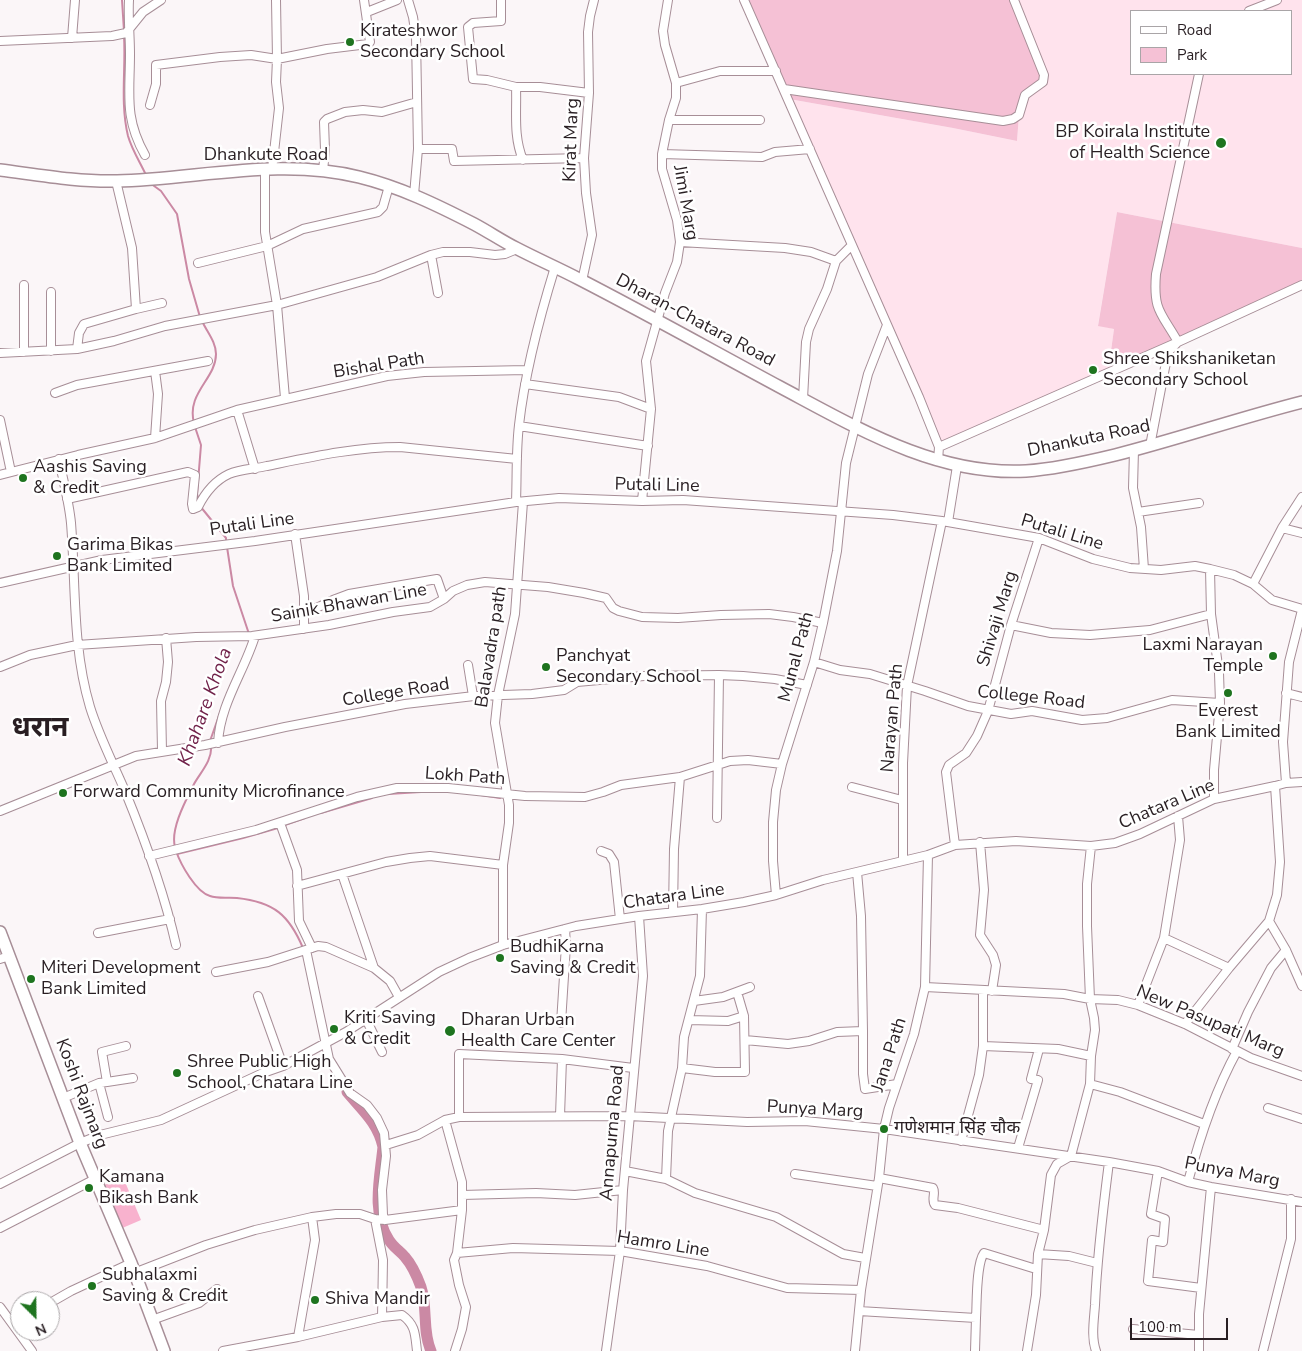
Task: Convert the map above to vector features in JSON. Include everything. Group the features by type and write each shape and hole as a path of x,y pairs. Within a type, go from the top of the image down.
{"main road":[{"name":"Dhankute Road","path":"0,170 63,178 116,181 236,170 323,171 358,177 414,195 476,225 517,249"},
{"name":"Dharan-Chatara Road","path":"517,249 582,281 855,426"},
{"name":"Dhankuta Road","path":"855,426 903,448 938,461 957,466 989,470 1025,471 1063,466 1134,450 1302,402"},
{"name":"Koshi Rajmarg","path":"0,932 5,957 64,1098 80,1143 164,1351"}],"street":[{"path":"72,38 75,0"},
{"path":"129,0 125,32 129,114 138,144 145,155"},
{"path":"0,41 112,36 125,32 143,12 161,0"},
{"path":"276,0 276,82 279,108 269,170 265,232 276,305 285,398"},
{"path":"150,105 156,84 156,65 251,55 277,59 326,49 368,44 370,42 364,0"},
{"path":"367,12 397,0"},
{"path":"408,0 416,37 418,149 414,195"},
{"path":"501,0 501,21 473,23 468,27 472,76 474,80 487,80 516,87 540,87 589,93"},
{"name":"Kirat Marg","path":"582,281 592,235 586,193 584,158 589,93 588,32 594,0"},
{"name":"Jimi Marg","path":"642,502 651,410 646,361 656,321 677,262 680,242 677,220 662,169 662,154 676,98 676,83 664,46 663,31 668,0"},
{"path":"744,0 939,447 938,461"},
{"path":"784,89 912,106 994,121 1013,119 1019,115 1024,96 1043,82 1044,75 1014,0"},
{"path":"1252,10 1277,0"},
{"path":"676,83 720,71 776,71"},
{"path":"1178,342 1158,309 1155,292 1156,274 1199,75"},
{"path":"516,87 516,134 518,149 523,160"},
{"path":"323,171 325,150 324,122 327,119 345,112 363,110 382,112 417,102"},
{"path":"669,120 760,120"},
{"path":"418,149 452,149 454,161 584,158"},
{"path":"662,154 762,157 775,152 810,149"},
{"path":"116,181 132,248 136,309"},
{"path":"198,263 267,246 303,229 378,212 383,207 389,186"},
{"path":"680,242 785,248 811,252 836,260"},
{"path":"803,399 806,342 809,330 827,289 836,260 852,245"},
{"path":"0,353 77,349 114,341 166,326 195,322 276,305 377,277 443,252 470,252 495,256 517,249"},
{"path":"431,255 438,293"},
{"name":"Balavadra path","path":"503,946 502,865 508,823 508,795 495,723 498,695 510,644 517,584 519,502 517,459 519,426 527,370 536,331 555,267"},
{"path":"24,285 24,352"},
{"path":"939,447 1178,342 1302,285"},
{"path":"51,292 51,351"},
{"path":"77,349 79,333 84,324 162,303"},
{"name":"Munal Path","path":"776,895 773,860 773,822 776,790 782,764 814,662 823,624 837,551 846,463 868,374 887,325"},
{"path":"1150,446 1168,352 1178,342"},
{"path":"55,393 77,385 208,361"},
{"name":"Bishal Path","path":"0,475 155,438 237,410 387,376 424,372 527,370"},
{"path":"155,371 158,394 155,438"},
{"path":"525,384 619,397 651,410"},
{"path":"237,410 255,469"},
{"path":"0,420 11,472"},
{"path":"519,426 648,446"},
{"path":"67,499 188,472 195,475 193,509 198,507 210,487 220,479 238,471 326,453 388,447 517,459"},
{"path":"1134,450 1133,488 1141,527 1144,569"},
{"path":"59,460 71,522 77,645 82,675 90,706 125,791 162,891 176,945"},
{"name":"Narayan Path","path":"903,861 902,800 907,686 957,466"},
{"path":"1253,584 1282,528 1302,496"},
{"name":"Putali Line","path":"0,583 119,557 227,544 519,502 559,498 642,502 683,500 841,511 945,521 1039,538 1093,559 1130,568 1161,570 1195,566 1210,568 1234,575 1253,584 1272,600 1302,609"},
{"path":"1138,512 1199,504"},
{"path":"1282,528 1302,533"},
{"path":"294,534 304,596 304,629"},
{"name":"Shivaji Marg","path":"955,845 946,772 950,765 966,753 977,736 988,711 1011,626 1039,538"},
{"path":"1210,568 1211,614 1219,673 1220,703 1214,770 1214,799"},
{"path":"304,614 349,594 437,579 444,599"},
{"name":"Sainik Bhawan Line","path":"0,667 30,655 77,645 166,638 251,636 304,629 430,607 453,591 467,585 485,582 548,587 591,594 606,598 619,612 642,617 678,618 769,614 823,624"},
{"path":"1286,783 1284,742 1286,693 1289,662 1302,609"},
{"path":"1011,626 1051,633 1090,635 1150,630 1211,614"},
{"path":"218,743 219,729 227,701 246,663 251,636"},
{"path":"162,752 161,701 166,682 168,662 166,638"},
{"name":"College Road","path":"814,662 840,670 870,674 968,706 1011,714 1032,712 1082,720 1106,718 1172,700 1220,703"},
{"path":"468,665 473,696"},
{"path":"717,818 719,675"},
{"name":"College Road","path":"0,811 136,756 218,743 285,727 406,704 473,696 532,694 564,690 576,682 620,678 719,675 775,679 807,685"},
{"path":"1286,693 1302,697"},
{"name":"Lokh Path","path":"149,856 175,848 256,830 358,797 397,788 448,788 508,795 586,797 621,785 680,777 730,761 748,760 782,764"},
{"path":"673,912 674,849 680,777"},
{"name":"Chatara Line","path":"0,1184 80,1143 100,1135 161,1120 263,1073 283,1066 323,1046 439,972 469,958 503,946 565,929 639,916 702,909 776,895 857,872 928,855 955,845 1016,841 1091,846 1115,843 1140,834 1214,799 1286,783 1302,782"},
{"path":"1185,1024 1269,921 1277,895 1280,862 1275,786"},
{"path":"852,787 902,800"},
{"path":"1138,1006 1164,938 1180,840 1178,816"},
{"path":"280,823 297,870 299,921 323,1046 350,1093 367,1105 377,1118 384,1133 386,1145 382,1190 383,1215 380,1220 384,1260 382,1317"},
{"path":"980,842 984,890 980,935 993,955 996,965 992,990"},
{"path":"1027,1351 1036,1295 1038,1254 1044,1230 1051,1175 1057,1164 1071,1156 1090,1084 1094,1024 1090,999 1087,926 1091,846"},
{"path":"601,851 609,854 614,862 620,919"},
{"name":"Jana Path","path":"855,1351 865,1258 878,1182 884,1129 889,1108 914,1034 925,987 928,855"},
{"path":"298,886 386,862 430,856 502,865"},
{"path":"857,872 861,916 863,1074 865,1089 897,1084"},
{"path":"342,874 374,968"},
{"path":"666,1179 668,1131 682,1068 684,1037 700,976 702,909"},
{"name":"Annapurna Road","path":"606,1351 620,1251 633,1068 643,976 639,916"},
{"path":"98,933 170,920"},
{"path":"1269,921 1286,950 1302,986"},
{"path":"561,1023 566,945 565,929"},
{"path":"1164,938 1229,968"},
{"path":"216,972 268,962 318,946 326,947 374,968 390,981 399,997"},
{"path":"1188,1182 1204,1124 1235,1050 1248,1012 1271,968 1286,950"},
{"path":"694,1001 723,997 750,987"},
{"name":"New Pasupati Marg","path":"925,987 1064,994 1090,999 1118,1000 1185,1024 1235,1050 1302,1076"},
{"path":"961,1141 979,1075 983,1046 983,990"},
{"path":"682,1068 714,1072 745,1072 744,1016 737,992"},
{"path":"258,996 283,1066"},
{"path":"689,1020 728,1021 744,1016"},
{"path":"366,1019 382,1052"},
{"path":"745,1040 788,1044 809,1041 837,1032 863,1031"},
{"path":"108,1117 103,1082 102,1052 126,1046"},
{"path":"983,1046 1058,1049 1091,1056"},
{"path":"1018,1148 1038,1080 1031,1079 1039,1049"},
{"path":"459,1117 459,1054 562,1058 633,1068"},
{"path":"560,1116 562,1058"},
{"path":"64,1098 103,1082 133,1078"},
{"path":"1090,1084 1120,1092 1204,1124"},
{"path":"1268,1108 1302,1119"},
{"name":"Punya Marg","path":"386,1145 418,1135 445,1120 459,1117 629,1116 747,1122 805,1122 884,1129 1109,1162 1158,1171 1188,1182 1210,1187 1302,1202"},
{"path":"445,1120 462,1182 462,1210 457,1252 454,1260 466,1307 455,1351"},
{"path":"1096,1351 1093,1338 1097,1263 1109,1162"},
{"path":"1158,1171 1151,1214 1165,1219 1163,1242 1152,1240 1148,1281 1201,1288"},
{"path":"625,1172 666,1179 695,1193 776,1218 843,1254 865,1258"},
{"path":"794,1174 933,1188 933,1202 935,1205 958,1208 1044,1230"},
{"path":"0,1228 95,1179"},
{"path":"1199,1351 1201,1288 1210,1187"},
{"path":"462,1195 536,1193 575,1195 623,1190"},
{"path":"1263,1351 1291,1239 1291,1199"},
{"path":"60,1297 71,1291 132,1268 255,1230 312,1217 360,1214 380,1220 462,1210"},
{"path":"298,1337 314,1240 312,1217"},
{"name":"Hamro Line","path":"457,1252 513,1248 620,1251 707,1266 787,1288 861,1290"},
{"path":"975,1351 979,1274 981,1258 984,1253 1036,1269"},
{"path":"1038,1254 1070,1256 1097,1263"},
{"path":"152,1320 199,1303 217,1289"},
{"path":"0,1307 10,1317"},
{"path":"859,1311 976,1318"},
{"path":"223,1351 298,1337 382,1317 402,1315 410,1321 415,1334 417,1351"},
{"path":"1133,1329 1199,1335"}],"shaded area":[{"path":"1014,0 1302,0 1302,248 1117,212 1098,325 1114,329 1108,373 939,447 789,99 1017,141 1019,115"},
{"path":"123,1177 141,1220 120,1229 102,1186"}],"green space":[{"path":"744,0 1014,0 1043,82 1025,96 1019,115 1017,141 789,99"},
{"path":"1117,212 1302,248 1302,285 1108,373 1114,329 1098,326"}],"waterway":[{"name":"Khahare Khola","path":"122,0 124,31"},
{"name":"Khahare Khola","path":"124,36 124,111 126,124 128,136 146,175"},
{"name":"Khahare Khola","path":"150,183 161,191 177,214 189,279 200,317"},
{"name":"Khahare Khola","path":"194,423 194,403 215,363 216,354 213,341 202,321"},
{"name":"Khahare Khola","path":"195,427 201,445 197,494 199,501"},
{"name":"Khahare Khola","path":"200,506 226,538 226,542"},
{"name":"Khahare Khola","path":"227,547 233,586 249,634"},
{"name":"Khahare Khola","path":"210,741 221,710"},
{"name":"Khahare Khola","path":"175,847 174,840 177,823 194,784 206,766 210,756 211,745"},
{"path":"388,794 421,792"},
{"path":"433,792 451,792"},
{"path":"481,795 500,798"},
{"path":"321,813 372,798"},
{"path":"285,825 305,818"},
{"path":"177,854 278,828"},
{"name":"Khahare Khola","path":"176,851 181,863 199,889 210,896 250,900 279,912 292,927 303,948"},
{"name":"Khahare Khola","path":"347,1092 369,1117 381,1138 383,1147 378,1195 380,1218 383,1230 392,1245 408,1260 419,1283 423,1295 427,1336 431,1351"}],"place":[{"name":"Kirateshwor Secondary School","path":"350,42"},
{"name":"BP Koirala Institute of Health Science","path":"1221,143"},
{"name":"Shree Shikshaniketan Secondary School","path":"1093,370"},
{"name":"Aashis Saving & Credit","path":"23,478"},
{"name":"Garima Bikas Bank Limited","path":"57,556"},
{"name":"Laxmi Narayan Temple","path":"1273,656"},
{"name":"Panchyat Secondary School","path":"546,667"},
{"name":"Everest Bank Limited","path":"1228,693"},
{"name":"Forward Community Microfinance","path":"63,793"},
{"name":"BudhiKarna Saving & Credit","path":"500,958"},
{"name":"Miteri Development Bank Limited","path":"31,979"},
{"name":"Kriti Saving & Credit","path":"334,1029"},
{"name":"Dharan Urban Health Care Center","path":"450,1031"},
{"name":"Shree Public High School, Chatara Line","path":"177,1073"},
{"name":"गणेशमान सिंह चौक","path":"884,1129"},
{"name":"Kamana Bikash Bank","path":"89,1188"},
{"name":"Subhalaxmi Saving & Credit","path":"92,1286"},
{"name":"Shiva Mandir","path":"315,1300"}],"district":[{"name":"धरान","path":"40,729"}]}
